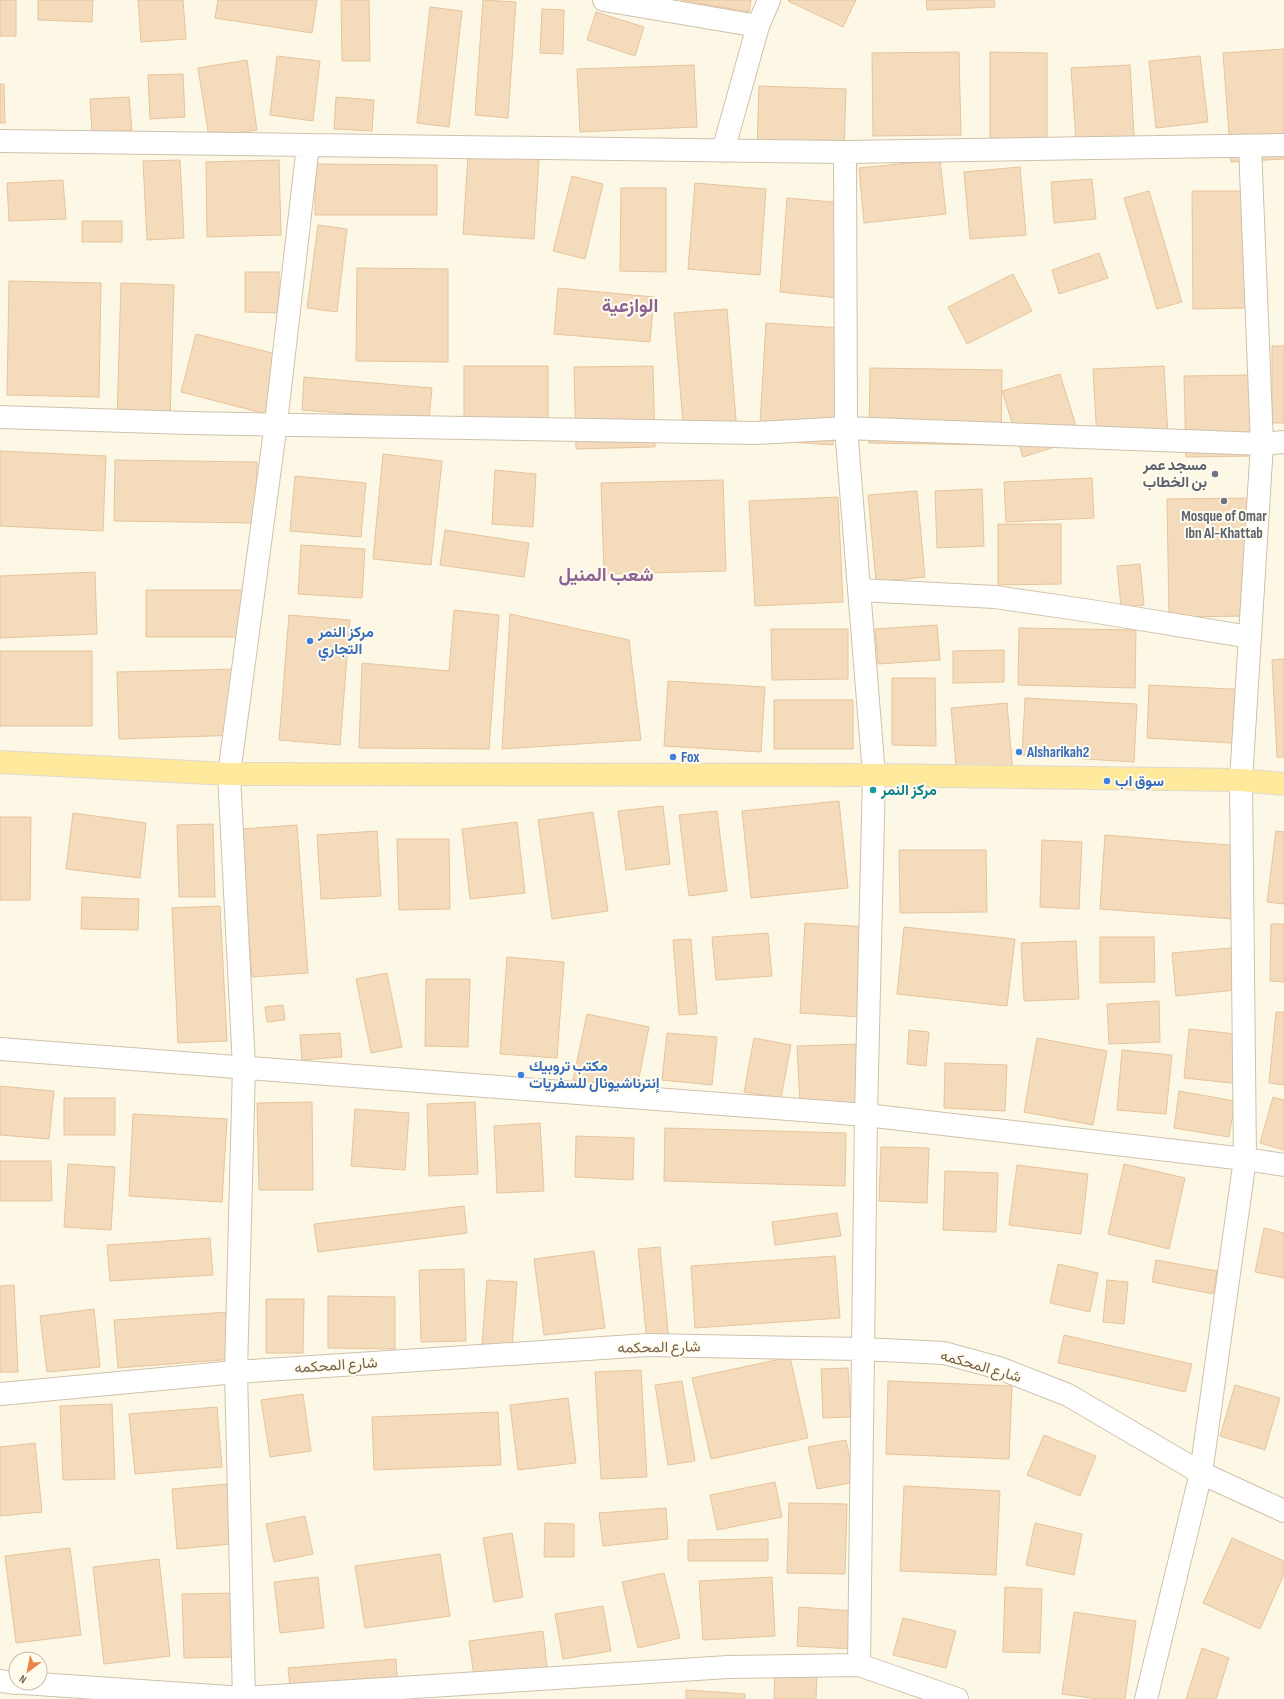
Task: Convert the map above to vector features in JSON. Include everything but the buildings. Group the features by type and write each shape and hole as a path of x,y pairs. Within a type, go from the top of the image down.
{"main road":[{"path":"0,762 229,774 874,775 1241,780 1284,784"}],"street":[{"path":"604,0 758,26"},
{"path":"723,151 758,26 769,0"},
{"path":"0,140 844,152 1284,145"},
{"path":"244,1699 236,1372 244,1068 229,774 276,423 308,145"},
{"path":"1146,1699 1201,1473 1245,1159 1241,780 1262,444 1250,146"},
{"path":"844,152 846,428 874,775 866,1115 858,1664"},
{"path":"0,417 189,423 276,423 756,433 846,428 1262,444 1284,442"},
{"path":"859,590 995,597 1250,637"},
{"path":"0,1049 594,1096 866,1115 1245,1159 1284,1165"},
{"name":"شارع المحكمه","path":"0,1394 236,1372 648,1345 862,1349 944,1353 999,1368 1068,1395 1201,1473 1284,1511"},
{"path":"48,1685 244,1699 728,1667 858,1664 930,1695 957,1699"}],"place":[{"name":"مسجد عمر بن الخطاب","path":"1215,474"},
{"name":"Mosque of Omar Ibn Al-Khattab","path":"1224,501"},
{"name":"مركز النمر التجاري","path":"310,641"},
{"name":"Alsharikah2","path":"1019,752"},
{"name":"Fox","path":"673,757"},
{"name":"سوق اب","path":"1107,781"},
{"name":"مركز النمر","path":"873,790"},
{"name":"مكتب تروبيك إنترناشيونال للسفريات","path":"521,1075"}],"district":[{"name":"الوازعية","path":"630,305"},
{"name":"شعب المنيل","path":"606,574"}]}
